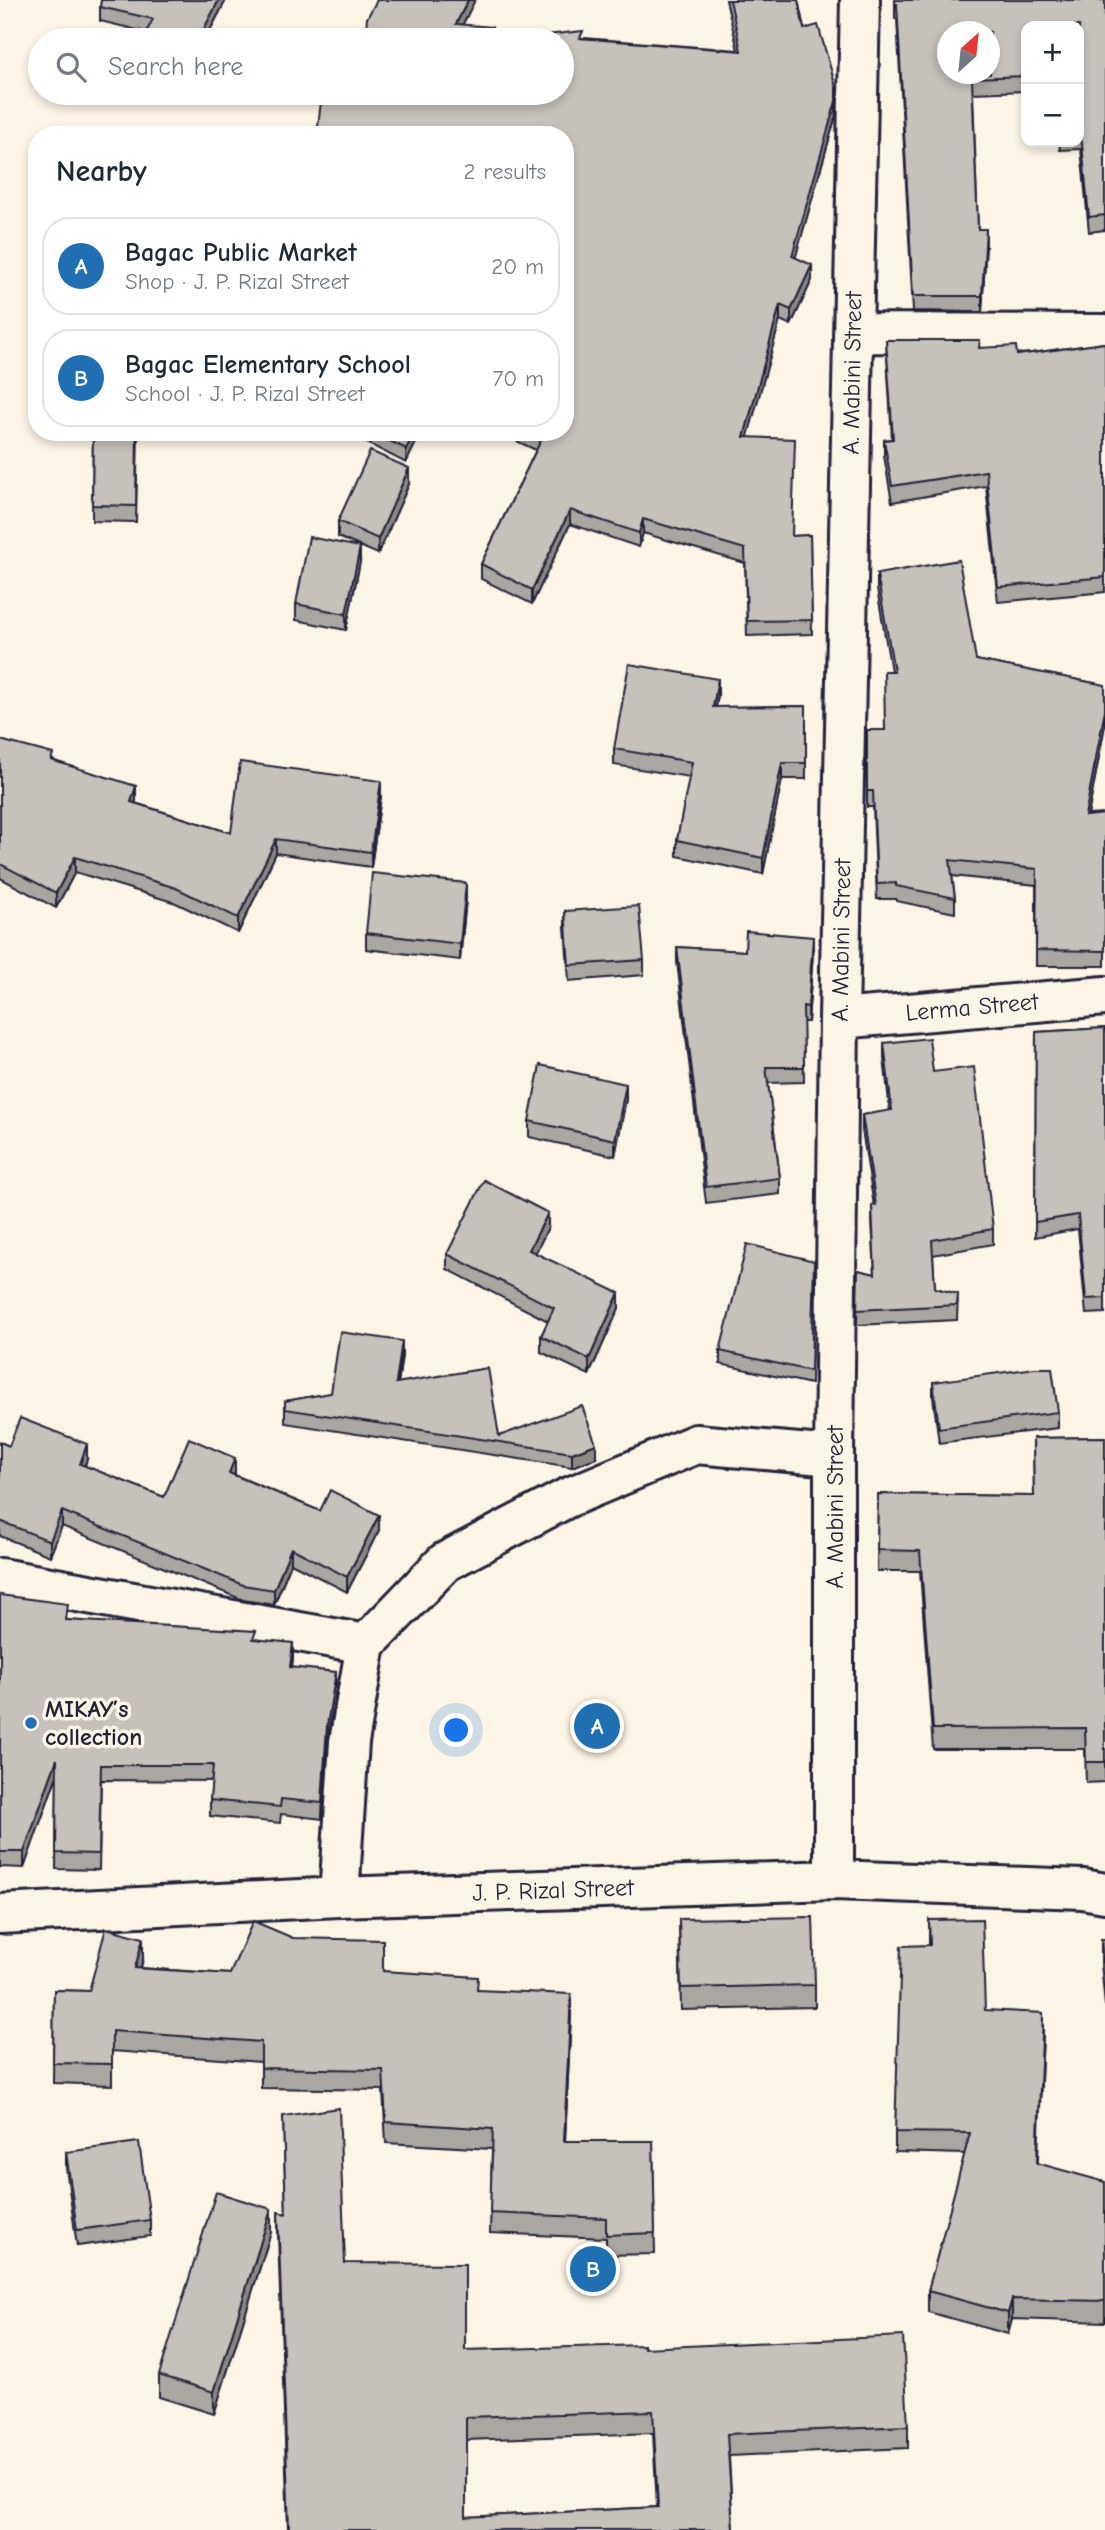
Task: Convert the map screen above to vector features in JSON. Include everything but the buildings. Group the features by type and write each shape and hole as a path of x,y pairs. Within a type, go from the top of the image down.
{"street":[{"name":"A. Mabini Street","path":"834,1880 834,1456 839,1018 860,0"},
{"path":"853,333 1105,334"},
{"name":"Lerma Street","path":"839,1018 1105,996"},
{"path":"339,1897 349,1742 366,1644 445,1562 567,1498 696,1444 834,1456"},
{"path":"0,1578 366,1644"},
{"name":"J. P. Rizal Street","path":"0,1914 339,1897 834,1880 1083,1889 1105,1893"}],"place":[{"name":"MIKAY’s collection","path":"31,1723"},
{"name":"Bagac Public Market","path":"597,1726"},
{"name":"Bagac Elementary School","path":"593,2269"}]}
